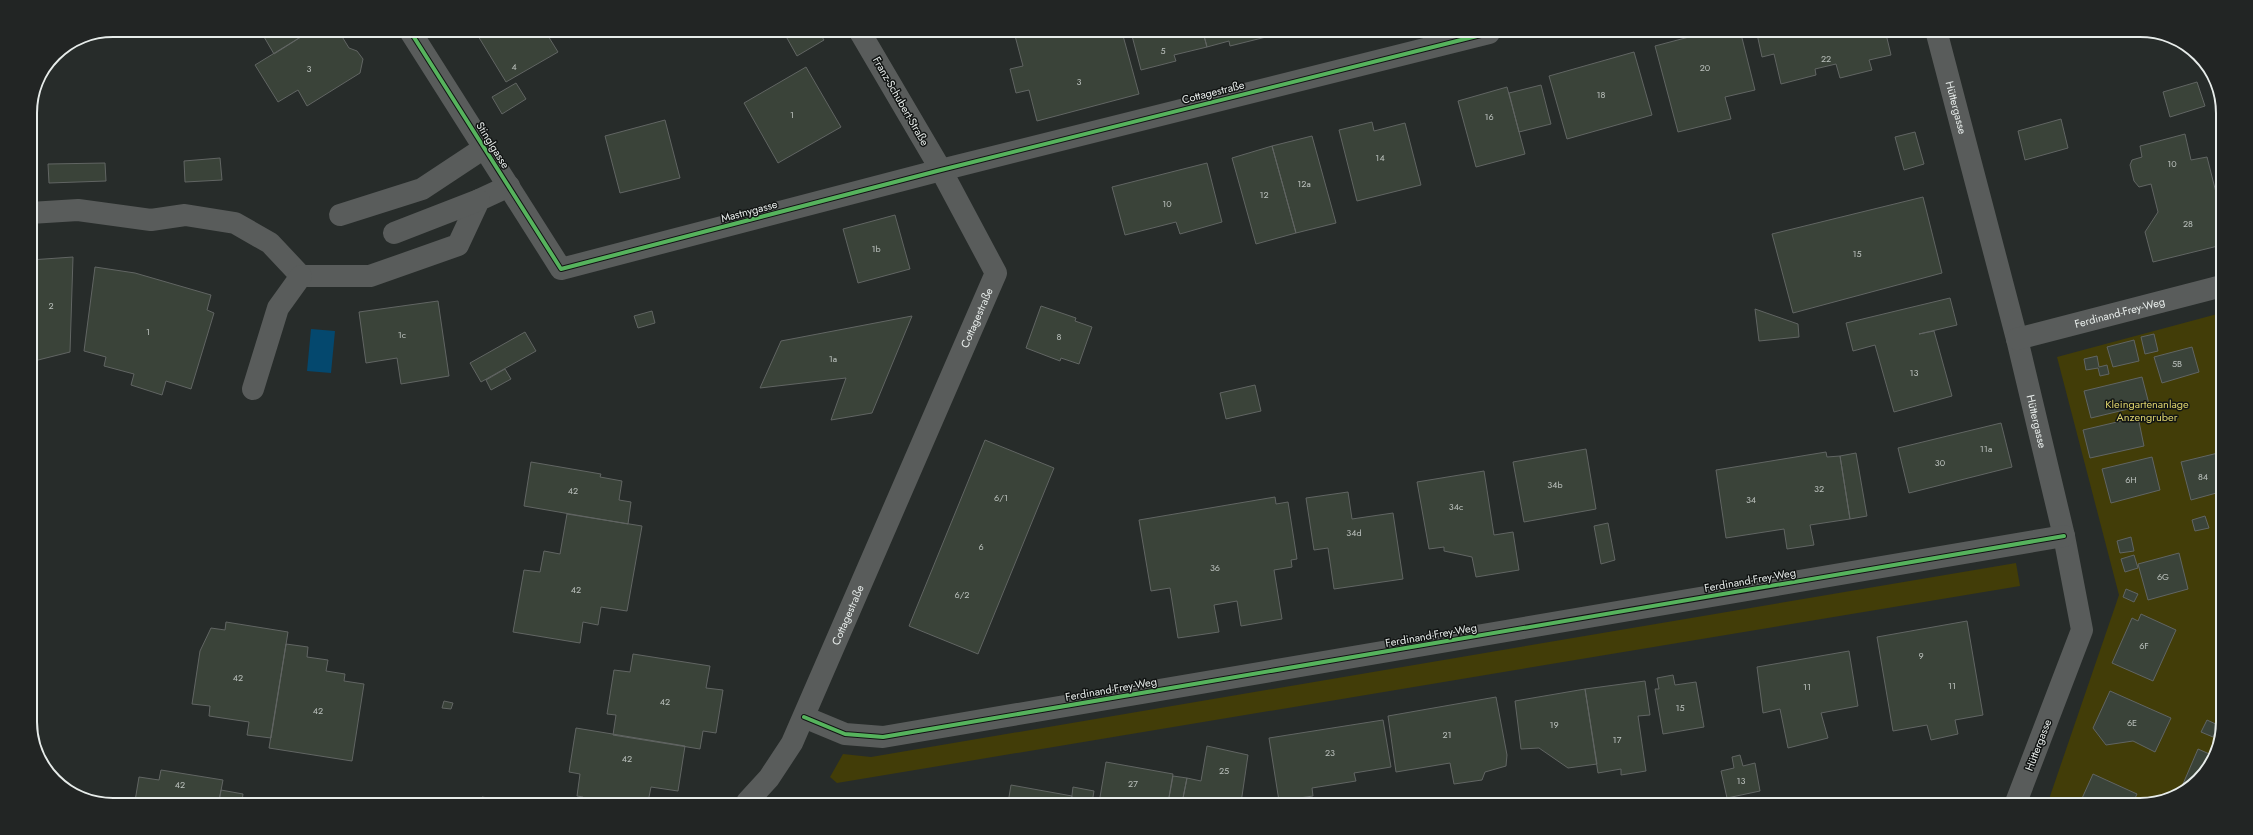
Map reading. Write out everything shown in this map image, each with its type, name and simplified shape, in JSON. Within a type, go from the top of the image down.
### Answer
[{"type":"street","name":"Stinglgasse","points":[[414,37],[561,269]]},
{"type":"street","name":"Franz-Schubert-Straße","points":[[863,37],[941,170]]},
{"type":"street","name":"Cottagestraße","points":[[750,798],[782,760],[804,717],[996,273],[941,170],[1473,37]]},
{"type":"street","name":"Hüttergasse","points":[[1938,37],[2017,339],[2064,536],[2082,630],[2018,798]]},
{"type":"street","points":[[340,215],[422,189],[484,148]]},
{"type":"street","name":"Mastnygasse","points":[[561,269],[941,170]]},
{"type":"street","points":[[394,233],[479,200],[509,186]]},
{"type":"street","points":[[37,213],[78,210],[151,220],[185,215],[235,222],[270,243],[300,276],[370,276],[458,245],[479,200]]},
{"type":"street","points":[[253,389],[278,308],[300,276]]},
{"type":"street","name":"Ferdinand-Frey-Weg","points":[[2017,339],[2216,288]]},
{"type":"street","name":"Ferdinand-Frey-Weg","points":[[804,717],[846,734],[883,737],[2064,536]]},
{"type":"green space","name":"Kleingartenanlage Anzengruber","points":[[2216,314],[2215,732],[2208,756],[2194,776],[2178,788],[2155,797],[2049,798],[2119,595],[2057,357]]},
{"type":"green space","points":[[2016,563],[2020,586],[837,783],[830,777],[843,754],[871,757]]},
{"type":"water","points":[[311,329],[335,331],[331,373],[307,371]]},
{"type":"building","points":[[264,37],[301,37],[274,54]]},
{"type":"building","points":[[301,37],[342,37],[349,48],[357,51],[363,59],[360,73],[307,106],[298,90],[278,102],[255,65]]},
{"type":"building","points":[[479,37],[549,37],[558,52],[506,82]]},
{"type":"building","points":[[786,37],[822,37],[824,40],[797,56]]},
{"type":"building","points":[[1015,37],[1123,37],[1139,94],[1037,121],[1029,90],[1016,93],[1010,69],[1023,66]]},
{"type":"building","points":[[1132,37],[1204,37],[1207,47],[1174,55],[1176,61],[1141,70]]},
{"type":"building","points":[[1204,37],[1266,37],[1230,46],[1229,41],[1207,47]]},
{"type":"building","points":[[1689,37],[1742,37],[1755,90],[1725,97],[1731,119],[1678,132],[1655,46]]},
{"type":"building","points":[[1758,37],[1887,37],[1891,55],[1869,60],[1872,70],[1840,78],[1836,64],[1815,69],[1816,75],[1781,84],[1774,54],[1762,57]]},
{"type":"building","points":[[1634,52],[1652,115],[1567,139],[1549,76]]},
{"type":"building","points":[[806,67],[841,127],[778,163],[744,103]]},
{"type":"building","points":[[2197,82],[2205,106],[2170,117],[2163,92]]},
{"type":"building","points":[[516,83],[526,99],[502,114],[492,97]]},
{"type":"building","points":[[1541,85],[1551,124],[1519,132],[1509,93]]},
{"type":"building","points":[[1507,87],[1525,154],[1476,167],[1458,101]]},
{"type":"building","points":[[2061,119],[2068,148],[2025,160],[2018,131]]},
{"type":"building","points":[[665,120],[680,178],[620,193],[605,136]]},
{"type":"building","points":[[1372,122],[1374,131],[1405,123],[1421,185],[1357,201],[1339,130]]},
{"type":"building","points":[[1915,132],[1924,164],[1904,170],[1895,137]]},
{"type":"building","points":[[2185,134],[2191,160],[2207,157],[2216,192],[2216,246],[2153,262],[2145,232],[2158,212],[2151,184],[2139,187],[2134,181],[2130,165],[2132,160],[2142,157],[2140,146]]},
{"type":"building","points":[[1312,136],[1336,223],[1296,233],[1272,146]]},
{"type":"building","points":[[1272,146],[1296,233],[1256,244],[1232,158]]},
{"type":"building","points":[[220,158],[222,180],[185,182],[184,161]]},
{"type":"building","points":[[105,163],[106,181],[49,183],[48,164]]},
{"type":"building","points":[[1207,163],[1222,222],[1180,234],[1176,222],[1125,235],[1112,187]]},
{"type":"building","points":[[1923,197],[1942,273],[1793,313],[1772,234]]},
{"type":"building","points":[[895,215],[910,269],[858,283],[843,229]]},
{"type":"building","points":[[73,257],[70,352],[37,360],[37,260]]},
{"type":"building","points":[[95,267],[135,273],[211,295],[207,310],[214,313],[191,389],[166,381],[162,395],[131,385],[134,374],[104,366],[106,357],[84,351]]},
{"type":"building","points":[[1950,298],[1957,325],[1919,334],[1934,331],[1952,396],[1894,412],[1875,345],[1853,351],[1846,323]]},
{"type":"building","points":[[438,301],[449,376],[401,384],[397,358],[366,363],[359,312]]},
{"type":"building","points":[[1041,306],[1076,318],[1075,321],[1092,327],[1079,364],[1061,358],[1060,361],[1026,348]]},
{"type":"building","points":[[1755,309],[1798,324],[1799,337],[1759,341]]},
{"type":"building","points":[[652,311],[655,323],[638,328],[634,316]]},
{"type":"building","points":[[912,316],[872,413],[831,420],[846,378],[760,388],[781,341]]},
{"type":"building","points":[[525,332],[536,351],[481,382],[470,363]]},
{"type":"building","points":[[2154,334],[2158,351],[2145,354],[2141,337]]},
{"type":"building","points":[[2134,340],[2139,361],[2113,367],[2107,347]]},
{"type":"building","points":[[2192,347],[2199,372],[2162,383],[2154,357]]},
{"type":"building","points":[[2097,356],[2099,367],[2107,365],[2109,374],[2100,376],[2098,368],[2086,370],[2084,359]]},
{"type":"building","points":[[505,369],[511,379],[491,390],[486,380]]},
{"type":"building","points":[[2142,377],[2149,404],[2091,418],[2084,391]]},
{"type":"building","points":[[1255,385],[1261,411],[1226,419],[1220,393]]},
{"type":"building","points":[[2138,417],[2144,446],[2090,458],[2083,430]]},
{"type":"building","points":[[2001,423],[2012,467],[1909,493],[1898,448]]},
{"type":"building","points":[[985,440],[1054,468],[978,654],[909,626]]},
{"type":"building","points":[[1586,449],[1596,509],[1524,522],[1513,462]]},
{"type":"building","points":[[1826,452],[1827,457],[1840,456],[1850,519],[1810,525],[1814,545],[1787,549],[1784,529],[1726,538],[1716,470]]},
{"type":"building","points":[[1856,453],[1867,516],[1850,519],[1840,456]]},
{"type":"building","points":[[2216,453],[2216,493],[2191,500],[2181,462]]},
{"type":"building","points":[[2152,457],[2160,490],[2111,503],[2102,469]]},
{"type":"building","points":[[531,462],[601,474],[600,477],[622,481],[619,500],[631,502],[628,524],[524,506]]},
{"type":"building","points":[[1484,471],[1494,535],[1513,532],[1519,570],[1476,577],[1472,557],[1444,551],[1444,547],[1429,549],[1417,482]]},
{"type":"building","points":[[1348,492],[1352,519],[1393,513],[1403,579],[1334,589],[1328,548],[1314,550],[1306,498]]},
{"type":"building","points":[[1275,497],[1276,504],[1288,502],[1297,559],[1291,560],[1292,567],[1274,570],[1282,619],[1241,626],[1237,601],[1214,605],[1219,632],[1178,638],[1170,588],[1151,591],[1139,520]]},
{"type":"building","points":[[567,514],[642,526],[627,611],[601,607],[598,625],[583,622],[580,643],[513,632],[524,570],[540,572],[544,551],[560,554]]},
{"type":"building","points":[[2205,516],[2209,528],[2195,531],[2192,520]]},
{"type":"building","points":[[1608,523],[1615,560],[1601,564],[1594,526]]},
{"type":"building","points":[[2131,537],[2134,551],[2120,553],[2117,541]]},
{"type":"building","points":[[2179,553],[2188,589],[2148,600],[2138,564]]},
{"type":"building","points":[[2134,555],[2138,568],[2125,572],[2121,559]]},
{"type":"building","points":[[2126,589],[2138,594],[2134,602],[2123,597]]},
{"type":"building","points":[[2141,614],[2176,630],[2153,681],[2112,663],[2132,618],[2138,621]]},
{"type":"building","points":[[1967,621],[1983,715],[1955,720],[1958,734],[1931,740],[1927,725],[1893,731],[1877,637]]},
{"type":"building","points":[[226,622],[288,632],[271,738],[247,735],[249,722],[209,716],[210,706],[192,704],[200,651],[211,628],[225,630]]},
{"type":"building","points":[[286,644],[308,647],[307,657],[328,660],[326,671],[345,674],[344,681],[364,684],[352,761],[269,748]]},
{"type":"building","points":[[1849,651],[1858,706],[1821,713],[1828,738],[1788,748],[1780,709],[1763,713],[1757,667]]},
{"type":"building","points":[[633,654],[710,666],[706,688],[723,690],[716,733],[703,731],[700,749],[613,735],[616,715],[607,714],[614,670],[630,672]]},
{"type":"building","points":[[1673,675],[1675,685],[1696,682],[1704,727],[1663,734],[1655,689],[1659,689],[1657,678]]},
{"type":"building","points":[[1645,681],[1650,715],[1638,716],[1646,771],[1621,775],[1621,769],[1598,773],[1585,689]]},
{"type":"building","points":[[1585,689],[1597,764],[1568,768],[1539,748],[1521,749],[1515,701]]},
{"type":"building","points":[[2110,691],[2171,718],[2155,752],[2133,741],[2106,745],[2093,728]]},
{"type":"building","points":[[1496,697],[1507,755],[1506,766],[1485,772],[1482,780],[1454,784],[1450,763],[1396,772],[1388,716]]},
{"type":"building","points":[[444,701],[453,703],[451,709],[442,708]]},
{"type":"building","points":[[1383,720],[1391,767],[1354,773],[1356,781],[1312,788],[1313,796],[1299,798],[1279,798],[1269,738]]},
{"type":"building","points":[[2207,720],[2216,724],[2213,737],[2201,732]]},
{"type":"building","points":[[576,728],[685,746],[678,791],[651,787],[649,798],[583,798],[577,796],[580,774],[569,772]]},
{"type":"building","points":[[1207,746],[1248,755],[1242,798],[1183,798],[1187,778],[1201,781]]},
{"type":"building","points":[[2198,749],[2209,754],[2194,776],[2183,784]]},
{"type":"building","points":[[1740,755],[1743,766],[1755,763],[1760,791],[1727,798],[1721,771],[1734,768],[1732,757]]},
{"type":"building","points":[[1106,762],[1173,774],[1169,798],[1100,798]]},
{"type":"building","points":[[161,770],[223,780],[220,798],[136,798],[139,777],[159,780]]},
{"type":"building","points":[[2093,774],[2137,794],[2135,798],[2082,798]]},
{"type":"building","points":[[1173,776],[1187,778],[1183,798],[1169,798]]},
{"type":"building","points":[[1011,785],[1072,796],[1072,798],[1009,798]]},
{"type":"building","points":[[1073,787],[1094,791],[1093,798],[1072,798]]},
{"type":"building","points":[[221,790],[243,794],[242,798],[220,798]]},
{"type":"cycle path","points":[[414,37],[561,269],[941,170],[1473,37]]},
{"type":"cycle path","points":[[804,717],[845,734],[883,737],[2064,536]]}]
